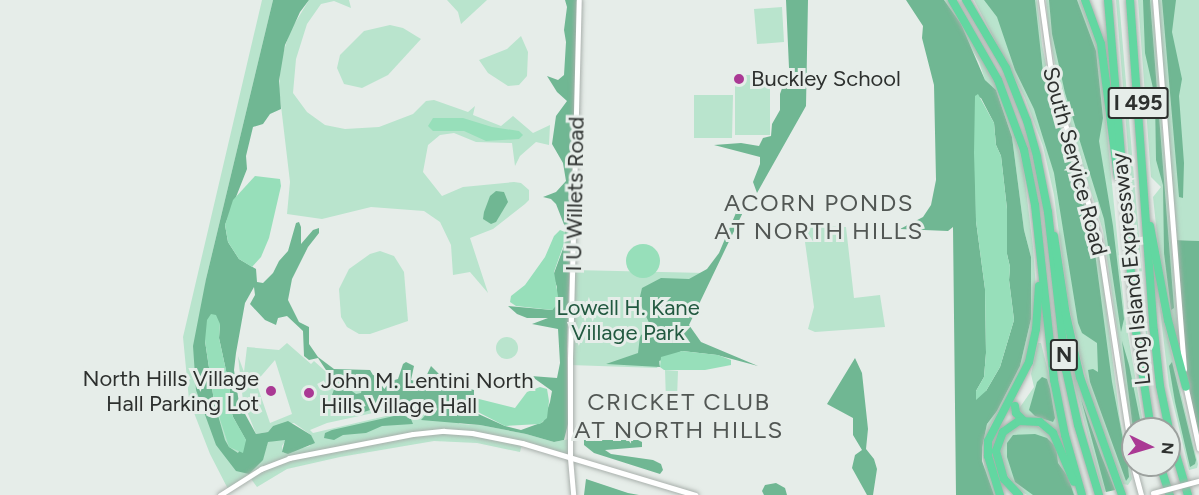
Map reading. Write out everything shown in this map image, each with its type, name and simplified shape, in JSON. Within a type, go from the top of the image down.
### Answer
[{"type":"highway","name":"N","points":[[952,0],[990,64],[1016,123],[1032,186],[1054,380],[1065,435],[1082,495]]},
{"type":"highway","name":"N","points":[[966,0],[997,52],[1020,103],[1037,157],[1048,212],[1066,370],[1078,425],[1100,495]]},
{"type":"highway","points":[[1085,0],[1101,44],[1113,155],[1124,201]]},
{"type":"highway","name":"Long Island Expressway","points":[[1108,0],[1140,368],[1149,417]]},
{"type":"highway","name":"Long Island Expressway","points":[[1130,0],[1154,331],[1160,387],[1166,417]]},
{"type":"highway","points":[[1146,207],[1170,333],[1186,387]]},
{"type":"highway","points":[[1048,212],[1057,246],[1064,306],[1080,377],[1122,495]]},
{"type":"highway","points":[[1000,495],[988,456],[988,441],[1029,362],[1036,329],[1041,260]]},
{"type":"highway","points":[[1015,406],[1016,413],[1024,421]]},
{"type":"highway","points":[[1020,495],[1002,474],[996,447],[1006,428],[1024,421],[1040,422],[1053,433],[1082,495]]},
{"type":"highway","name":"Long Island Expressway","points":[[1181,471],[1188,495]]},
{"type":"highway","points":[[1164,477],[1170,495]]},
{"type":"main road","name":"I U Willets Road","points":[[573,495],[570,458],[570,358],[579,0]]},
{"type":"main road","name":"South Service Road","points":[[1041,0],[1045,42],[1054,88],[1100,241],[1126,417]]},
{"type":"main road","points":[[1155,0],[1186,387],[1199,449]]},
{"type":"main road","points":[[220,495],[261,469],[289,458],[430,432],[457,432],[496,437],[696,495]]},
{"type":"main road","name":"South Service Road","points":[[1137,477],[1143,495]]},
{"type":"main road","points":[[1143,495],[1199,481]]},
{"type":"green space","points":[[262,0],[273,0],[206,279],[196,390],[267,447],[267,442],[282,439],[286,440],[282,446],[283,453],[310,446],[311,435],[294,423],[273,426],[268,432],[256,434],[243,401],[238,356],[244,372],[247,347],[279,350],[287,343],[311,364],[314,361],[333,378],[433,403],[460,424],[480,425],[554,442],[570,439],[570,458],[522,444],[520,452],[477,443],[434,441],[340,457],[287,469],[257,487],[249,476],[228,489],[210,454],[189,400],[183,337]],"holes":[[[275,360],[292,414],[270,423],[256,382]],[[387,410],[422,410],[423,414],[390,415],[313,433],[310,430],[327,423]]]},
{"type":"green space","points":[[309,0],[349,0],[351,8],[334,1],[321,4],[307,24],[296,59],[293,93],[307,112],[325,125],[345,129],[379,127],[413,114],[426,101],[434,100],[468,112],[475,106],[473,115],[501,126],[513,116],[533,133],[550,125],[549,145],[536,142],[520,156],[515,166],[512,143],[476,142],[454,133],[440,135],[428,145],[423,172],[442,196],[463,187],[514,182],[521,183],[529,190],[529,200],[525,204],[493,229],[470,238],[488,293],[470,272],[453,275],[451,245],[440,222],[424,211],[371,207],[322,219],[287,214],[290,182],[279,89],[281,60],[290,31]]},
{"type":"green space","points":[[447,0],[487,0],[461,24],[458,12]]},
{"type":"green space","points":[[944,0],[948,0],[963,23],[1005,102],[1023,165],[1033,247],[1036,289],[1030,347],[1018,379],[990,426],[987,438],[997,495],[994,495],[986,478],[982,449],[987,424],[997,411],[1020,366],[1031,319],[1031,257],[1024,230],[1012,137],[996,90],[985,80],[979,62]]},
{"type":"green space","points":[[974,0],[1037,0],[1042,45],[1053,98],[1099,250],[1121,424],[1121,477],[1132,477],[1128,485],[1123,484],[1092,401],[1080,356],[1068,301],[1054,195],[1043,146],[1025,98]]},
{"type":"green space","points":[[1046,0],[1080,0],[1099,51],[1125,317],[1142,417],[1130,417],[1103,231],[1062,98],[1049,35]]},
{"type":"green space","points":[[1116,0],[1119,0],[1152,391],[1133,212]]},
{"type":"green space","points":[[1138,0],[1152,0],[1179,345],[1176,345],[1158,244],[1153,197],[1161,187],[1151,177]]},
{"type":"green space","points":[[1155,0],[1199,0],[1199,241],[1174,240]]},
{"type":"green space","points":[[782,7],[784,42],[757,44],[754,9]]},
{"type":"green space","points":[[390,25],[403,28],[421,39],[388,75],[362,88],[344,84],[337,68],[340,55],[364,31]]},
{"type":"green space","points":[[521,36],[528,52],[527,76],[519,85],[508,86],[488,73],[479,60],[507,49]]},
{"type":"green space","points":[[735,75],[770,75],[770,135],[735,135]]},
{"type":"green space","points":[[694,95],[733,95],[732,138],[694,138]]},
{"type":"green space","points":[[807,226],[846,227],[854,298],[880,295],[885,327],[815,332],[808,329],[814,307],[805,242]]},
{"type":"green space","points":[[380,251],[394,256],[404,272],[408,321],[370,334],[359,334],[347,327],[341,317],[339,289],[349,269],[370,254]]},
{"type":"green space","name":"Lowell H. Kane Village Park","points":[[573,270],[706,273],[657,368],[570,365]]},
{"type":"green space","points":[[1159,300],[1198,464],[1197,468],[1189,470],[1181,436],[1181,417],[1176,417],[1169,386]]},
{"type":"green space","points":[[507,337],[515,340],[518,348],[515,356],[507,359],[499,356],[496,348],[499,340]]},
{"type":"green space","points":[[1038,343],[1041,343],[1047,367],[1061,432],[1058,434],[1046,422],[1022,416],[1018,410],[1034,387],[1031,374]]},
{"type":"green space","points":[[1069,349],[1071,349],[1117,489],[1104,492],[1099,478],[1075,387]]},
{"type":"green space","points":[[665,370],[678,371],[677,398],[666,402]]},
{"type":"green space","points":[[1022,424],[1033,424],[1052,434],[1064,458],[1075,495],[1027,495],[1016,488],[1003,468],[1000,454],[1005,434]]},
{"type":"shaded area","points":[[273,0],[309,0],[300,12],[285,45],[279,81],[281,109],[270,114],[263,124],[253,127],[246,156],[247,169],[225,225],[228,242],[239,259],[256,269],[257,282],[263,283],[288,251],[296,223],[299,222],[301,227],[301,244],[313,230],[319,228],[319,233],[308,247],[292,279],[288,300],[299,322],[309,327],[309,344],[318,357],[334,369],[370,370],[373,375],[391,381],[398,379],[403,364],[406,362],[414,366],[411,380],[423,383],[431,366],[449,384],[474,390],[474,412],[505,426],[521,430],[543,422],[552,391],[531,376],[557,378],[560,363],[558,329],[532,324],[548,318],[527,318],[517,314],[508,306],[552,310],[557,303],[557,287],[553,276],[564,246],[565,227],[556,204],[551,199],[543,197],[556,192],[566,181],[563,163],[552,144],[556,116],[567,101],[557,92],[547,76],[558,80],[564,75],[566,42],[564,30],[567,7],[565,0],[578,0],[567,349],[568,424],[564,440],[554,442],[480,425],[421,420],[429,411],[429,406],[423,405],[398,409],[385,405],[352,416],[339,416],[335,412],[337,402],[332,395],[336,384],[345,386],[356,394],[361,393],[362,388],[351,377],[337,377],[328,373],[318,358],[309,360],[304,356],[303,331],[287,316],[278,318],[276,325],[265,320],[250,304],[255,295],[254,287],[245,303],[236,353],[234,370],[239,403],[256,434],[268,432],[273,426],[288,421],[311,435],[315,443],[288,454],[282,452],[285,440],[268,442],[263,460],[249,474],[236,471],[216,445],[196,390],[193,346],[206,279]],"holes":[[[220,324],[219,338],[230,389],[229,404],[233,417],[246,440],[238,453],[229,447],[225,440],[214,401],[205,341]]]},
{"type":"shaded area","points":[[786,0],[808,0],[806,106],[757,193],[753,182],[760,164],[760,157],[714,145],[741,143],[759,146],[763,138],[771,136],[772,124],[780,110],[780,94],[789,68]]},
{"type":"shaded area","points":[[906,0],[944,0],[961,24],[985,80],[996,90],[1012,137],[1024,230],[1031,257],[1031,319],[1020,366],[997,411],[987,424],[982,448],[982,461],[994,495],[956,495],[953,227],[948,231],[900,229],[923,217],[931,205],[936,180],[934,85],[922,38],[923,26]],"holes":[[[975,96],[981,98],[994,123],[996,145],[1001,156],[1007,209],[1009,280],[1014,320],[1000,367],[986,391],[976,391],[984,377],[986,353],[985,289],[976,221]]]},
{"type":"shaded area","points":[[984,0],[1035,0],[1043,72],[1092,230],[1112,382],[1121,429],[1121,467],[1090,382],[1088,370],[1093,369],[1098,372],[1097,343],[1082,333],[1078,323],[1054,173],[1034,109],[1015,70],[997,17]]},
{"type":"shaded area","points":[[1049,0],[1077,0],[1096,51],[1103,118],[1099,141],[1113,226],[1124,319],[1121,332],[1104,219],[1065,93],[1052,34]]},
{"type":"shaded area","points":[[1143,0],[1150,0],[1174,308],[1171,310],[1164,253],[1163,185],[1156,160],[1155,97],[1145,53]]},
{"type":"shaded area","points":[[1162,0],[1176,0],[1172,32],[1182,79],[1179,96],[1184,163],[1183,198],[1179,197]]},
{"type":"shaded area","points":[[978,94],[994,123],[996,145],[1001,156],[1007,209],[1009,280],[1014,320],[1000,367],[986,391],[976,400],[976,391],[984,377],[986,353],[985,289],[976,221],[974,153],[975,96]]},
{"type":"shaded area","points":[[433,118],[463,118],[492,127],[519,131],[523,135],[519,139],[486,141],[464,131],[433,131],[428,126]]},
{"type":"shaded area","points":[[255,176],[280,179],[281,186],[269,238],[261,257],[252,267],[239,259],[228,242],[225,225],[233,200]]},
{"type":"shaded area","points":[[496,191],[504,192],[508,202],[496,222],[491,224],[483,219],[484,212],[490,196]]},
{"type":"shaded area","points":[[741,201],[746,206],[689,325],[701,342],[758,366],[717,355],[682,351],[659,361],[660,367],[606,364],[638,353],[640,336],[651,327],[639,301],[642,288],[661,278],[689,279],[707,269],[719,253]]},
{"type":"shaded area","points":[[560,230],[565,232],[566,238],[554,272],[558,296],[556,306],[552,310],[516,306],[510,302],[511,296],[525,285],[545,257],[554,236]]},
{"type":"shaded area","points":[[1174,240],[1199,241],[1199,449],[1186,387]]},
{"type":"shaded area","points":[[643,244],[655,249],[660,261],[655,273],[643,278],[631,273],[626,261],[631,249]]},
{"type":"shaded area","points":[[211,314],[216,315],[220,324],[219,338],[230,389],[229,404],[233,417],[246,440],[243,453],[229,447],[214,401],[205,341],[207,320]]},
{"type":"shaded area","points":[[1122,341],[1140,417],[1132,417]]},
{"type":"shaded area","points":[[682,351],[718,355],[731,360],[731,365],[705,370],[664,370],[660,367],[661,357]]},
{"type":"shaded area","points":[[855,358],[862,373],[868,429],[866,449],[874,459],[877,469],[873,495],[867,495],[852,468],[855,455],[862,450],[853,435],[853,418],[827,404]]},
{"type":"shaded area","points":[[1172,362],[1196,460],[1195,464],[1190,467],[1181,428],[1181,417],[1178,417],[1175,402],[1169,366]]},
{"type":"shaded area","points":[[1042,377],[1047,379],[1050,389],[1055,418],[1053,422],[1035,416],[1029,410],[1037,382]]},
{"type":"shaded area","points":[[540,387],[547,389],[549,401],[547,418],[540,424],[505,426],[472,409],[475,398],[515,408],[527,392]]},
{"type":"shaded area","points":[[1081,399],[1101,455],[1115,490],[1106,492]]},
{"type":"shaded area","points":[[394,416],[405,416],[411,419],[413,424],[382,426],[366,433],[343,435],[334,440],[324,438],[325,433],[332,430]]},
{"type":"shaded area","points":[[1035,434],[1047,438],[1056,447],[1058,463],[1068,477],[1074,495],[1033,495],[1015,482],[1007,457],[1007,443],[1013,435]]},
{"type":"shaded area","points":[[584,440],[638,440],[642,442],[642,447],[605,450],[611,454],[653,460],[661,464],[663,470],[660,474],[594,453],[584,445]]},
{"type":"shaded area","points":[[586,479],[628,493],[639,495],[584,495]]},
{"type":"shaded area","points":[[776,483],[785,488],[787,495],[764,495],[762,491],[765,485]]},
{"type":"place","name":"Buckley School","points":[[739,79]]},
{"type":"place","name":"North Hills Village Hall Parking Lot","points":[[271,391]]},
{"type":"place","name":"John M. Lentini North Hills Village Hall","points":[[309,393]]},
{"type":"district","name":"ACORN PONDS AT NORTH HILLS","points":[[819,217]]},
{"type":"district","name":"CRICKET CLUB AT NORTH HILLS","points":[[679,416]]}]
